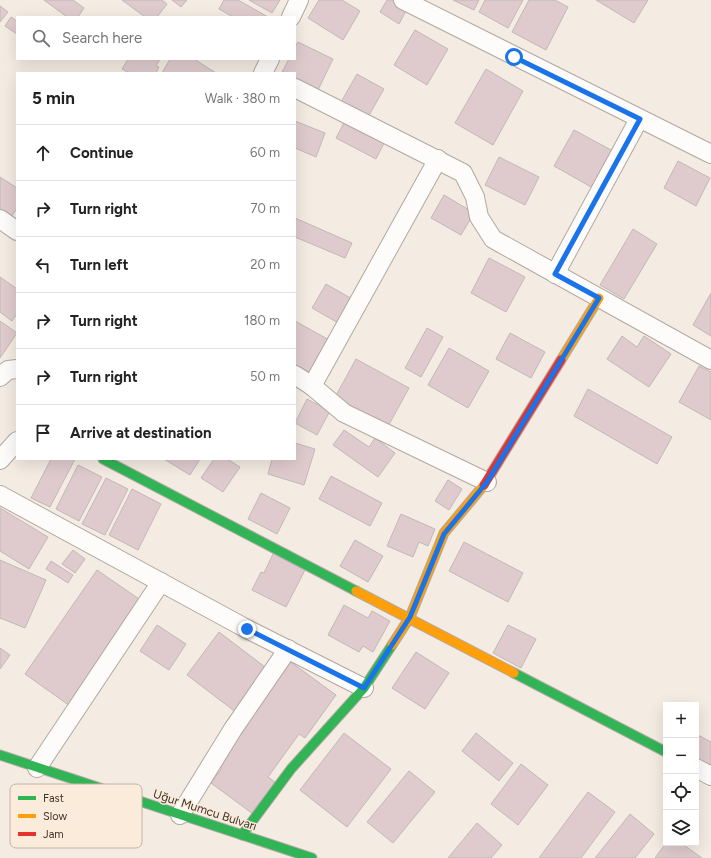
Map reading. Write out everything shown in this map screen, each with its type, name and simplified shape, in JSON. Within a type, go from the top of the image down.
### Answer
[{"type":"street","points":[[291,16],[299,0]]},
{"type":"street","points":[[403,0],[711,154]]},
{"type":"street","points":[[264,72],[270,60]]},
{"type":"street","points":[[296,88],[438,159],[463,173],[475,197],[479,217],[493,239],[711,360]]},
{"type":"street","points":[[555,274],[640,119]]},
{"type":"street","points":[[312,386],[438,159]]},
{"type":"street","points":[[0,219],[16,230]]},
{"type":"street","points":[[242,835],[291,769],[364,688],[410,617],[444,534],[487,482],[599,298]]},
{"type":"street","points":[[0,377],[8,370],[16,369]]},
{"type":"street","points":[[296,376],[312,386],[344,413],[487,482]]},
{"type":"street","points":[[0,460],[16,443]]},
{"type":"street","points":[[105,460],[410,617],[663,750]]},
{"type":"street","points":[[0,495],[364,688]]},
{"type":"street","points":[[37,768],[162,582]]},
{"type":"street","points":[[180,815],[233,729],[288,649]]},
{"type":"street","name":"Uğur Mumcu Bulvarı","points":[[0,755],[86,784]]},
{"type":"street","points":[[699,770],[711,776]]},
{"type":"street","name":"Uğur Mumcu Bulvarı","points":[[142,803],[312,858]]},
{"type":"building","points":[[44,0],[73,0],[84,8],[79,16],[66,16]]},
{"type":"building","points":[[122,0],[162,0],[167,4],[158,16],[144,16]]},
{"type":"building","points":[[172,0],[187,0],[181,7]]},
{"type":"building","points":[[224,0],[238,0],[266,16],[231,16],[219,9]]},
{"type":"building","points":[[249,0],[280,0],[272,13]]},
{"type":"building","points":[[319,0],[342,0],[360,11],[343,40],[308,18]]},
{"type":"building","points":[[387,0],[392,0],[407,9],[399,24],[380,12]]},
{"type":"building","points":[[453,0],[479,0],[474,10]]},
{"type":"building","points":[[485,0],[523,0],[508,28],[479,12]]},
{"type":"building","points":[[529,0],[555,0],[568,7],[546,50],[512,32]]},
{"type":"building","points":[[596,0],[648,0],[634,23]]},
{"type":"building","points":[[0,6],[8,12],[0,22]]},
{"type":"building","points":[[11,17],[16,20],[16,33],[5,26]]},
{"type":"building","points":[[415,30],[448,49],[427,85],[394,65]]},
{"type":"building","points":[[298,42],[333,59],[318,90],[296,79],[296,72],[282,72],[288,60],[296,60],[296,45]]},
{"type":"building","points":[[127,60],[159,60],[156,66],[159,67],[156,72],[128,72],[122,69]]},
{"type":"building","points":[[169,60],[196,60],[214,72],[163,72]]},
{"type":"building","points":[[486,69],[523,91],[493,145],[455,123]]},
{"type":"building","points":[[357,74],[384,89],[368,117],[341,102]]},
{"type":"building","points":[[347,117],[387,137],[376,159],[336,138]]},
{"type":"building","points":[[296,121],[325,133],[316,157],[296,148]]},
{"type":"building","points":[[574,130],[613,151],[593,188],[554,166]]},
{"type":"building","points":[[499,157],[539,177],[525,205],[485,185]]},
{"type":"building","points":[[678,161],[710,178],[696,206],[664,188]]},
{"type":"building","points":[[0,177],[16,187],[16,210],[10,219],[0,212]]},
{"type":"building","points":[[444,195],[474,213],[461,235],[431,218]]},
{"type":"building","points":[[296,218],[352,243],[345,258],[296,237]]},
{"type":"building","points":[[633,229],[657,244],[624,299],[600,285]]},
{"type":"building","points":[[489,258],[525,277],[506,312],[471,293]]},
{"type":"building","points":[[0,277],[16,288],[16,315],[12,321],[0,312]]},
{"type":"building","points":[[326,284],[354,300],[340,324],[312,308]]},
{"type":"building","points":[[711,293],[711,336],[693,325]]},
{"type":"building","points":[[0,321],[16,332],[16,334],[0,358]]},
{"type":"building","points":[[296,322],[331,341],[312,374],[296,365]]},
{"type":"building","points":[[427,328],[443,337],[421,377],[405,368]]},
{"type":"building","points":[[510,333],[545,352],[531,378],[496,359]]},
{"type":"building","points":[[622,336],[637,347],[644,336],[671,354],[649,387],[607,359]]},
{"type":"building","points":[[449,348],[489,371],[468,408],[428,385]]},
{"type":"building","points":[[356,359],[409,388],[386,430],[333,401]]},
{"type":"building","points":[[699,366],[711,372],[711,420],[679,402]]},
{"type":"building","points":[[588,389],[672,437],[657,464],[574,416]]},
{"type":"building","points":[[307,399],[330,411],[317,435],[296,424]]},
{"type":"building","points":[[344,430],[369,447],[375,438],[395,453],[378,477],[333,445]]},
{"type":"building","points":[[296,443],[315,449],[304,485],[268,474],[272,460],[296,460]]},
{"type":"building","points":[[50,460],[74,460],[50,507],[31,498]]},
{"type":"building","points":[[166,460],[199,460],[190,475]]},
{"type":"building","points":[[213,460],[229,460],[240,467],[223,492],[201,478]]},
{"type":"building","points":[[78,465],[102,477],[79,521],[56,509]]},
{"type":"building","points":[[331,476],[382,503],[370,526],[319,499]]},
{"type":"building","points":[[106,478],[128,489],[105,535],[82,524]]},
{"type":"building","points":[[448,480],[462,489],[449,510],[435,501]]},
{"type":"building","points":[[132,489],[161,504],[138,550],[109,535]]},
{"type":"building","points":[[261,493],[290,508],[277,534],[248,519]]},
{"type":"building","points":[[0,508],[48,537],[29,569],[0,551]]},
{"type":"building","points":[[401,514],[435,529],[428,546],[419,542],[413,557],[387,546]]},
{"type":"building","points":[[355,540],[383,556],[368,582],[340,566]]},
{"type":"building","points":[[464,542],[523,573],[508,602],[449,571]]},
{"type":"building","points":[[73,550],[85,559],[75,573],[62,564]]},
{"type":"building","points":[[274,552],[306,568],[286,607],[252,590],[261,572],[264,573]]},
{"type":"building","points":[[0,560],[46,580],[25,628],[0,618]]},
{"type":"building","points":[[51,561],[73,575],[68,583],[46,569]]},
{"type":"building","points":[[97,570],[142,601],[70,706],[25,674]]},
{"type":"building","points":[[344,605],[368,618],[372,611],[390,621],[373,652],[363,646],[359,652],[328,635]]},
{"type":"building","points":[[157,625],[186,644],[169,670],[140,651]]},
{"type":"building","points":[[508,625],[536,639],[521,668],[493,653]]},
{"type":"building","points":[[219,632],[269,670],[237,713],[187,675]]},
{"type":"building","points":[[0,648],[10,655],[0,669]]},
{"type":"building","points":[[416,652],[449,673],[425,709],[392,688]]},
{"type":"building","points":[[288,660],[336,695],[305,738],[299,734],[268,777],[275,782],[253,814],[211,783],[222,768],[214,762]]},
{"type":"building","points":[[344,733],[391,769],[347,827],[300,790]]},
{"type":"building","points":[[476,733],[513,763],[499,781],[462,751]]},
{"type":"building","points":[[699,736],[711,742],[711,766],[699,760]]},
{"type":"building","points":[[521,764],[548,785],[518,825],[491,804]]},
{"type":"building","points":[[409,771],[435,792],[393,843],[367,822]]},
{"type":"building","points":[[588,792],[615,812],[581,858],[539,858]]},
{"type":"building","points":[[630,814],[654,834],[635,858],[595,858]]},
{"type":"building","points":[[477,823],[502,845],[491,858],[448,858]]},
{"type":"building","points":[[664,846],[685,846],[702,858],[655,858]]},
{"type":"traffic: fast","points":[[105,460],[356,591]]},
{"type":"traffic: fast","points":[[242,835],[291,769],[364,688],[392,645]]},
{"type":"traffic: fast","points":[[514,673],[663,750]]},
{"type":"traffic: fast","points":[[0,755],[88,784]]},
{"type":"traffic: fast","points":[[142,802],[312,858]]},
{"type":"traffic: slow","points":[[561,360],[599,298]]},
{"type":"traffic: slow","points":[[392,645],[410,617],[444,533],[484,485]]},
{"type":"traffic: slow","points":[[356,591],[514,673]]},
{"type":"traffic: jam","points":[[484,485],[561,360]]},
{"type":"route","points":[[247,629],[364,688],[410,617],[444,534],[487,482],[599,298],[555,274],[640,119],[514,57]]}]
